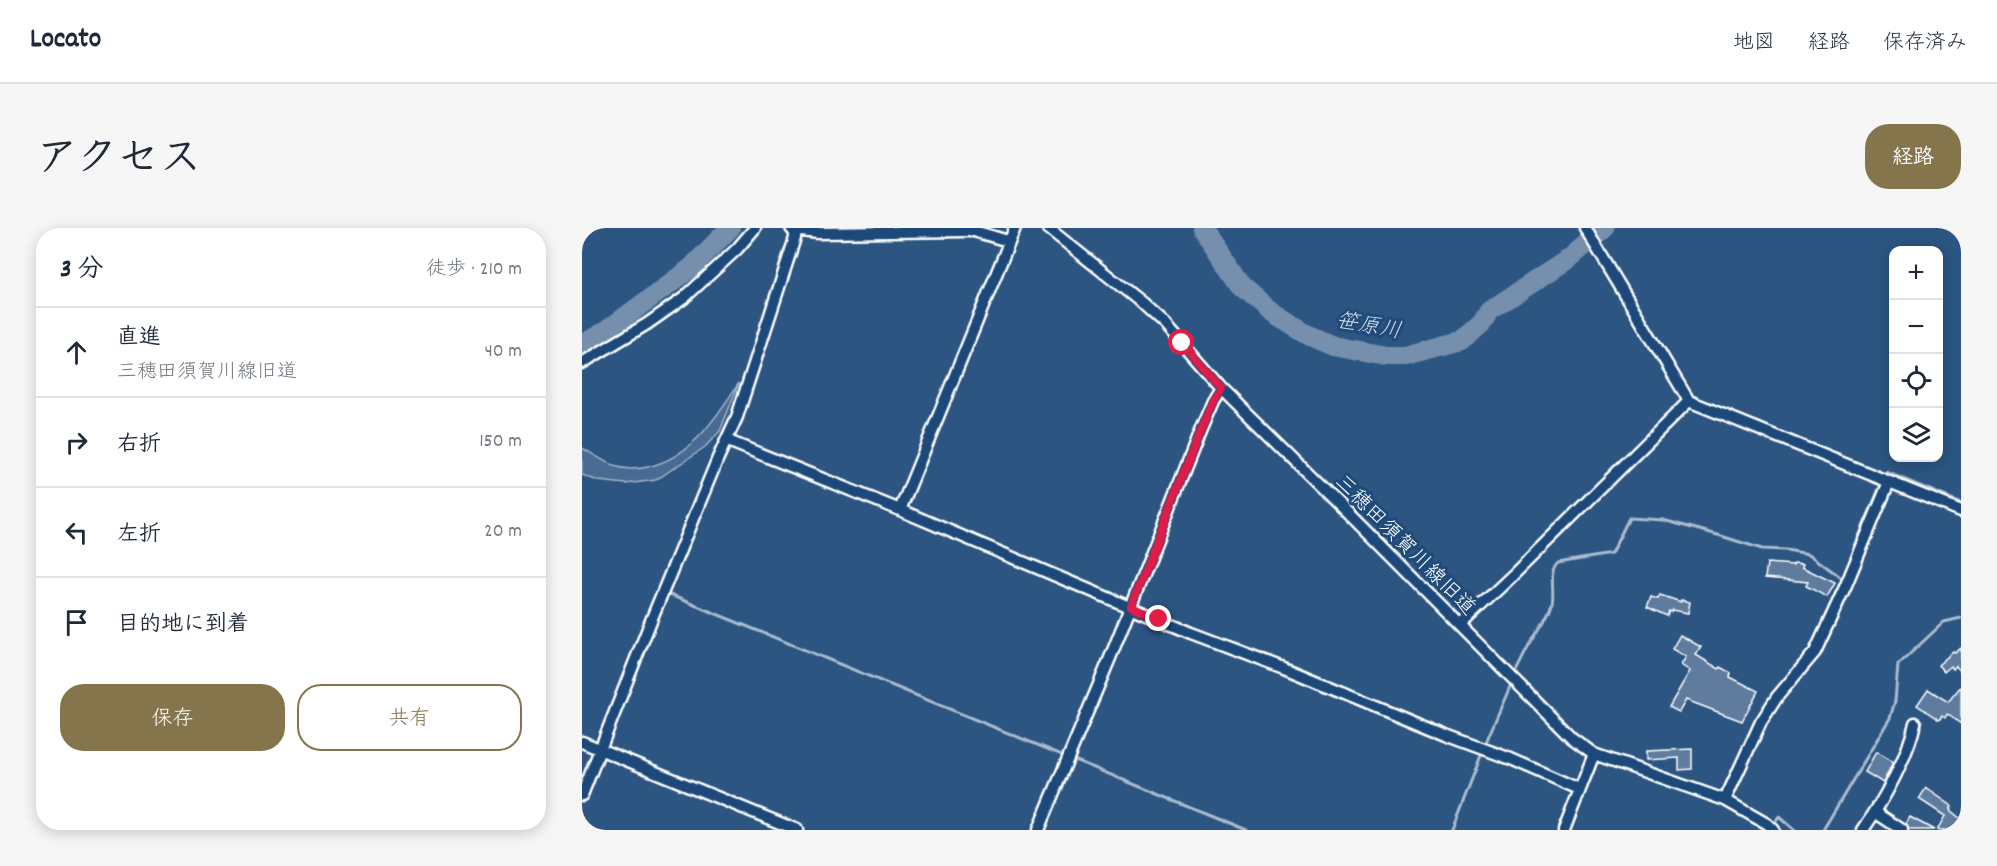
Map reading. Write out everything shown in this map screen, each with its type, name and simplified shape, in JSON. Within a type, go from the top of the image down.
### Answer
[{"type":"street","points":[[582,363],[647,324],[684,298],[737,249],[755,228]]},
{"type":"street","points":[[900,510],[1015,228]]},
{"type":"street","name":"三穂田須賀川線旧道","points":[[1048,228],[1154,313],[1221,388],[1572,738],[1594,754],[1725,800],[1767,824],[1773,830]]},
{"type":"street","points":[[1585,228],[1689,401],[1961,512]]},
{"type":"street","points":[[582,795],[718,458],[738,417],[795,238],[793,230],[818,233],[974,231],[1008,241]]},
{"type":"street","points":[[1038,830],[1131,606],[1201,429],[1221,388]]},
{"type":"street","points":[[1460,625],[1689,401]]},
{"type":"street","points":[[728,441],[900,510],[1191,633],[1511,759],[1579,789]]},
{"type":"street","points":[[1725,800],[1761,722],[1777,697],[1815,652],[1889,482]]},
{"type":"street","points":[[1863,830],[1875,812],[1912,740],[1915,723]]},
{"type":"street","points":[[582,742],[797,830]]},
{"type":"street","points":[[1564,830],[1594,754]]},
{"type":"street","points":[[1875,812],[1902,830]]},
{"type":"shaded area","points":[[739,383],[720,431],[705,447],[656,480],[626,484],[598,481],[582,475],[582,448],[624,469],[645,468],[669,459],[694,442],[704,432]]},
{"type":"building","points":[[1767,563],[1803,564],[1802,567],[1835,583],[1827,597],[1806,586],[1808,582],[1765,578]]},
{"type":"building","points":[[1660,595],[1681,602],[1681,600],[1690,602],[1688,613],[1672,610],[1667,616],[1647,607],[1651,597],[1658,599]]},
{"type":"building","points":[[1680,635],[1701,647],[1696,655],[1719,669],[1720,667],[1731,673],[1730,677],[1758,691],[1742,721],[1686,700],[1679,712],[1669,707],[1690,671],[1681,665],[1686,657],[1672,649]]},
{"type":"building","points":[[1961,648],[1961,672],[1956,666],[1953,669],[1951,666],[1944,672],[1938,665]]},
{"type":"building","points":[[1961,686],[1961,724],[1947,714],[1945,718],[1942,716],[1939,720],[1917,705],[1928,689],[1948,702]]},
{"type":"building","points":[[1692,749],[1692,769],[1679,770],[1679,758],[1646,760],[1646,751]]},
{"type":"building","points":[[1876,752],[1893,762],[1883,783],[1865,772]]},
{"type":"building","points":[[1926,788],[1952,806],[1950,810],[1961,819],[1952,830],[1937,830],[1945,816],[1919,799]]},
{"type":"building","points":[[1910,817],[1934,830],[1909,830],[1906,824]]},
{"type":"waterway","name":"笹原川","points":[[582,345],[606,331],[691,268],[730,228]]},
{"type":"waterway","name":"笹原川","points":[[1202,228],[1242,287],[1272,313],[1308,335],[1333,346],[1386,356],[1405,356],[1462,341],[1482,323],[1489,311],[1570,258],[1605,228]]},
{"type":"waterway","points":[[1884,476],[1886,472],[1961,503]]},
{"type":"waterway","points":[[1847,570],[1882,482]]},
{"type":"waterway","points":[[1514,675],[1552,603],[1552,576],[1555,567],[1558,563],[1611,554],[1629,518],[1663,520],[1762,549],[1809,554],[1843,579],[1844,577]]},
{"type":"waterway","points":[[665,593],[1246,830]]},
{"type":"waterway","points":[[1823,830],[1890,718],[1895,701],[1898,665],[1944,622],[1961,618]]},
{"type":"waterway","points":[[1452,830],[1512,682]]},
{"type":"waterway","points":[[595,745],[605,724]]},
{"type":"waterway","points":[[1773,826],[1779,817],[1794,830]]},
{"type":"route","points":[[1159,619],[1131,606],[1201,429],[1221,388],[1182,343]]}]
